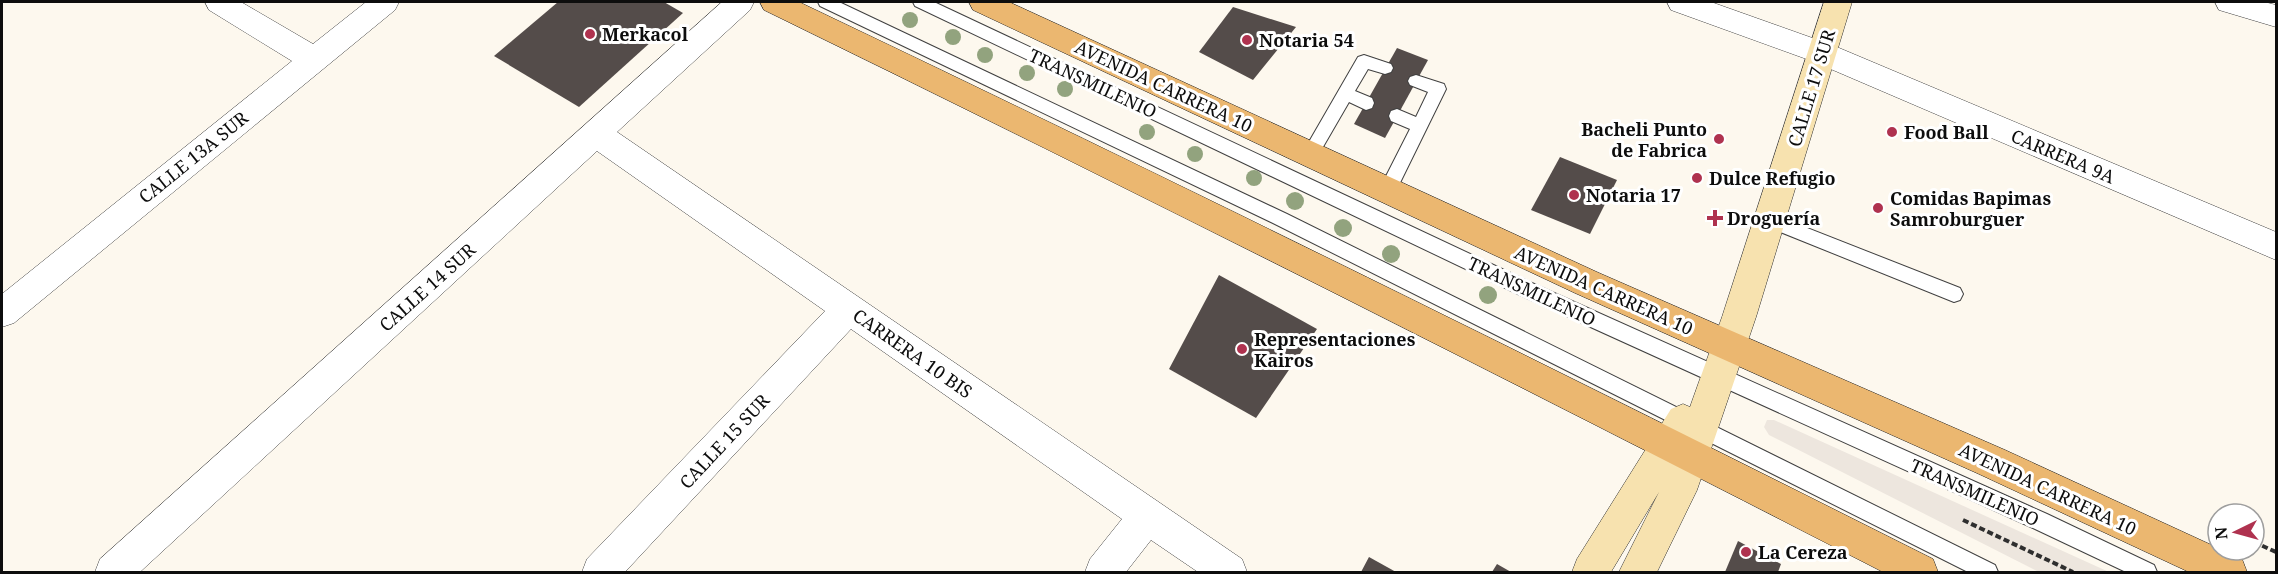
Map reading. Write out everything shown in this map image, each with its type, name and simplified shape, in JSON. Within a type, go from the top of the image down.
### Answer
[{"type":"main road","points":[[774,2],[1686,437],[1920,573]]},
{"type":"main road","name":"AVENIDA CARRERA 10","points":[[983,2],[1388,190],[1720,365],[1992,462],[2229,573]]},
{"type":"street","points":[[219,2],[314,59]]},
{"type":"street","name":"CALLE 13A SUR","points":[[2,313],[385,2]]},
{"type":"street","name":"CALLE 14 SUR","points":[[113,573],[740,2]]},
{"type":"street","name":"CARRERA 9A","points":[[1681,2],[1822,53],[2277,246]]},
{"type":"street","name":"CALLE 17 SUR","points":[[1590,573],[1686,437],[1720,365],[1838,2]]},
{"type":"street","points":[[2229,2],[2277,16]]},
{"type":"street","name":"CARRERA 10 BIS","points":[[596,134],[1229,573]]},
{"type":"street","name":"CALLE 15 SUR","points":[[600,573],[849,309]]},
{"type":"street","name":"CALLE 17 SUR","points":[[1638,573],[1679,490],[1686,437]]},
{"type":"street","points":[[1103,573],[1147,516]]},
{"type":"lane","points":[[826,2],[1281,219],[1686,437],[1988,573]]},
{"type":"lane","name":"TRANSMILENIO","points":[[921,2],[1526,289],[1720,365],[2147,573]]},
{"type":"lane","points":[[1310,154],[1364,61],[1385,68]]},
{"type":"lane","points":[[1388,190],[1438,89],[1416,81]]},
{"type":"lane","points":[[1344,93],[1366,103]]},
{"type":"lane","points":[[1397,116],[1421,126]]},
{"type":"lane","points":[[1769,220],[1954,294]]},
{"type":"shaded area","points":[[1767,420],[1774,420],[2109,572],[2039,572],[1769,435],[1764,427]]},
{"type":"building","name":"Merkacol","points":[[558,2],[664,2],[683,13],[579,107],[494,56]]},
{"type":"building","name":"Notaria 54","points":[[1233,7],[1296,27],[1253,80],[1199,52]]},
{"type":"building","points":[[1397,48],[1428,60],[1385,138],[1354,124]]},
{"type":"building","name":"Notaria 17","points":[[1560,157],[1617,180],[1590,234],[1531,210]]},
{"type":"building","name":"Representaciones Kairos","points":[[1219,275],[1317,329],[1256,418],[1169,369]]},
{"type":"building","name":"La Cereza","points":[[1738,541],[1781,564],[1778,572],[1725,572]]},
{"type":"building","points":[[1369,557],[1396,572],[1361,572]]},
{"type":"building","points":[[1497,564],[1511,572],[1492,572]]},
{"type":"place","name":"Merkacol","points":[[590,34]]},
{"type":"place","name":"Notaria 54","points":[[1247,40]]},
{"type":"place","name":"Food Ball","points":[[1892,132]]},
{"type":"place","name":"Bacheli Punto de Fabrica","points":[[1719,139]]},
{"type":"place","name":"Dulce Refugio","points":[[1697,178]]},
{"type":"place","name":"Notaria 17","points":[[1574,195]]},
{"type":"place","name":"Comidas Bapimas Samroburguer","points":[[1878,208]]},
{"type":"place","name":"Droguería","points":[[1715,218]]},
{"type":"place","name":"Representaciones Kairos","points":[[1242,349]]},
{"type":"place","name":"La Cereza","points":[[1746,552]]}]
